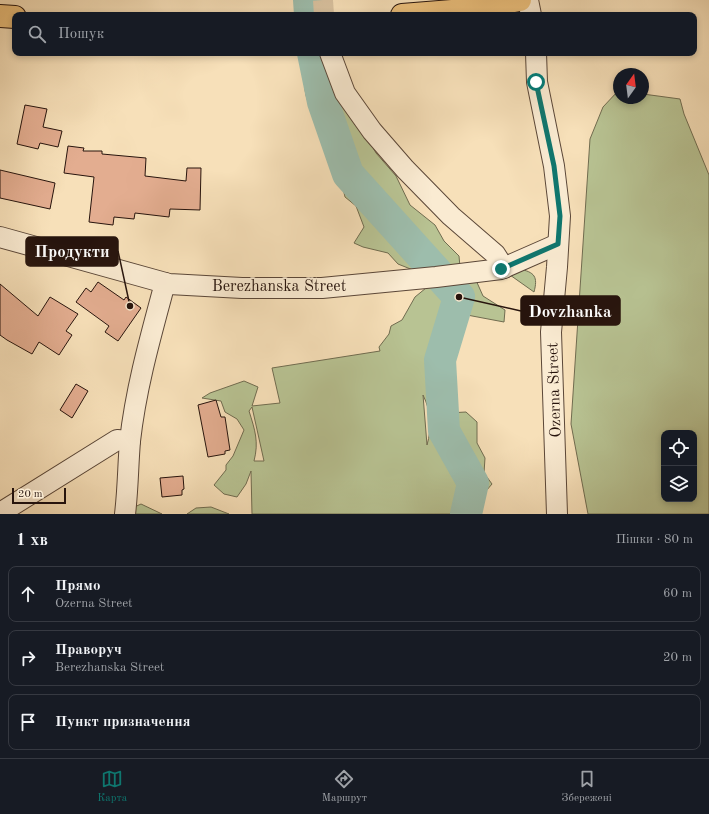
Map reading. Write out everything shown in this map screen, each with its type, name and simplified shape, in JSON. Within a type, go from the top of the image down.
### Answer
[{"type":"highway","points":[[439,12],[464,10],[520,0]]},
{"type":"highway","points":[[0,16],[12,17]]},
{"type":"street","points":[[528,0],[530,12]]},
{"type":"street","points":[[331,56],[345,93],[372,131],[405,169],[451,216],[495,254],[504,268]]},
{"type":"street","name":"Ozerna Street","points":[[536,56],[536,82],[554,166],[560,216],[551,332],[557,514]]},
{"type":"street","name":"Berezhanska Street","points":[[0,237],[165,283],[242,288],[322,288],[443,276],[504,268],[558,244]]},
{"type":"street","points":[[125,514],[130,441],[143,366],[165,283]]},
{"type":"street","points":[[0,513],[117,440],[130,441]]},
{"type":"green space","points":[[304,56],[341,56],[362,127],[376,153],[396,176],[410,205],[435,225],[444,241],[459,256],[460,267],[413,270],[398,264],[388,253],[363,247],[354,243],[364,227],[356,206],[345,197],[342,184],[352,169],[349,158],[331,148],[326,135],[322,114],[312,108],[308,103],[304,82]]},
{"type":"green space","points":[[649,95],[680,99],[684,114],[709,175],[709,514],[588,514],[571,424],[590,139],[603,107],[613,96],[613,104],[649,104]]},
{"type":"green space","points":[[519,269],[529,272],[534,276],[536,282],[534,292],[510,275]]},
{"type":"green space","points":[[475,278],[483,296],[505,310],[504,322],[467,315],[460,331],[439,344],[447,364],[446,384],[448,413],[466,412],[477,422],[477,443],[485,458],[484,473],[492,484],[480,498],[478,514],[252,514],[251,471],[246,484],[237,497],[224,494],[214,485],[226,470],[226,465],[233,456],[244,430],[237,419],[225,412],[221,401],[202,398],[210,393],[244,381],[258,387],[252,406],[280,403],[272,368],[380,351],[379,347],[389,334],[391,326],[402,320],[415,297],[426,288],[437,285],[458,288]],"holes":[[[423,395],[428,407],[430,420],[430,432],[427,445]],[[252,407],[264,461],[254,461],[256,436],[249,411]]]},
{"type":"green space","points":[[141,504],[162,514],[128,514],[128,510]]},
{"type":"green space","points":[[211,507],[229,514],[187,514],[196,508]]},
{"type":"building","points":[[25,105],[47,109],[43,127],[62,131],[58,147],[40,143],[38,149],[17,144]]},
{"type":"building","points":[[68,146],[84,148],[83,151],[102,151],[102,154],[146,158],[145,176],[186,181],[187,168],[201,168],[200,210],[170,209],[169,217],[135,213],[134,219],[114,217],[113,225],[89,222],[94,177],[64,173]]},
{"type":"building","points":[[0,170],[55,183],[50,209],[0,198]]},
{"type":"building","points":[[98,282],[124,300],[126,297],[141,308],[118,341],[105,332],[109,326],[76,302],[86,288],[91,292]]},
{"type":"building","points":[[0,284],[38,316],[50,297],[78,314],[66,331],[72,335],[59,355],[39,342],[32,354],[0,335]]},
{"type":"building","points":[[76,384],[88,391],[72,418],[60,410]]},
{"type":"building","points":[[216,400],[221,417],[225,417],[230,450],[225,451],[225,454],[208,457],[198,405]]},
{"type":"building","points":[[183,476],[184,489],[182,490],[182,495],[162,497],[160,478]]},
{"type":"waterway","points":[[309,0],[310,12]]},
{"type":"waterway","points":[[314,56],[323,102],[348,174],[459,297],[440,360],[444,431],[473,483],[466,514]]},
{"type":"tunnel","points":[[323,0],[324,12]]},
{"type":"place","name":"Dovzhanka","points":[[459,297]]},
{"type":"place","name":"Продукти","points":[[130,306]]},
{"type":"route","points":[[501,269],[558,244],[560,216],[554,166],[536,82]]}]
